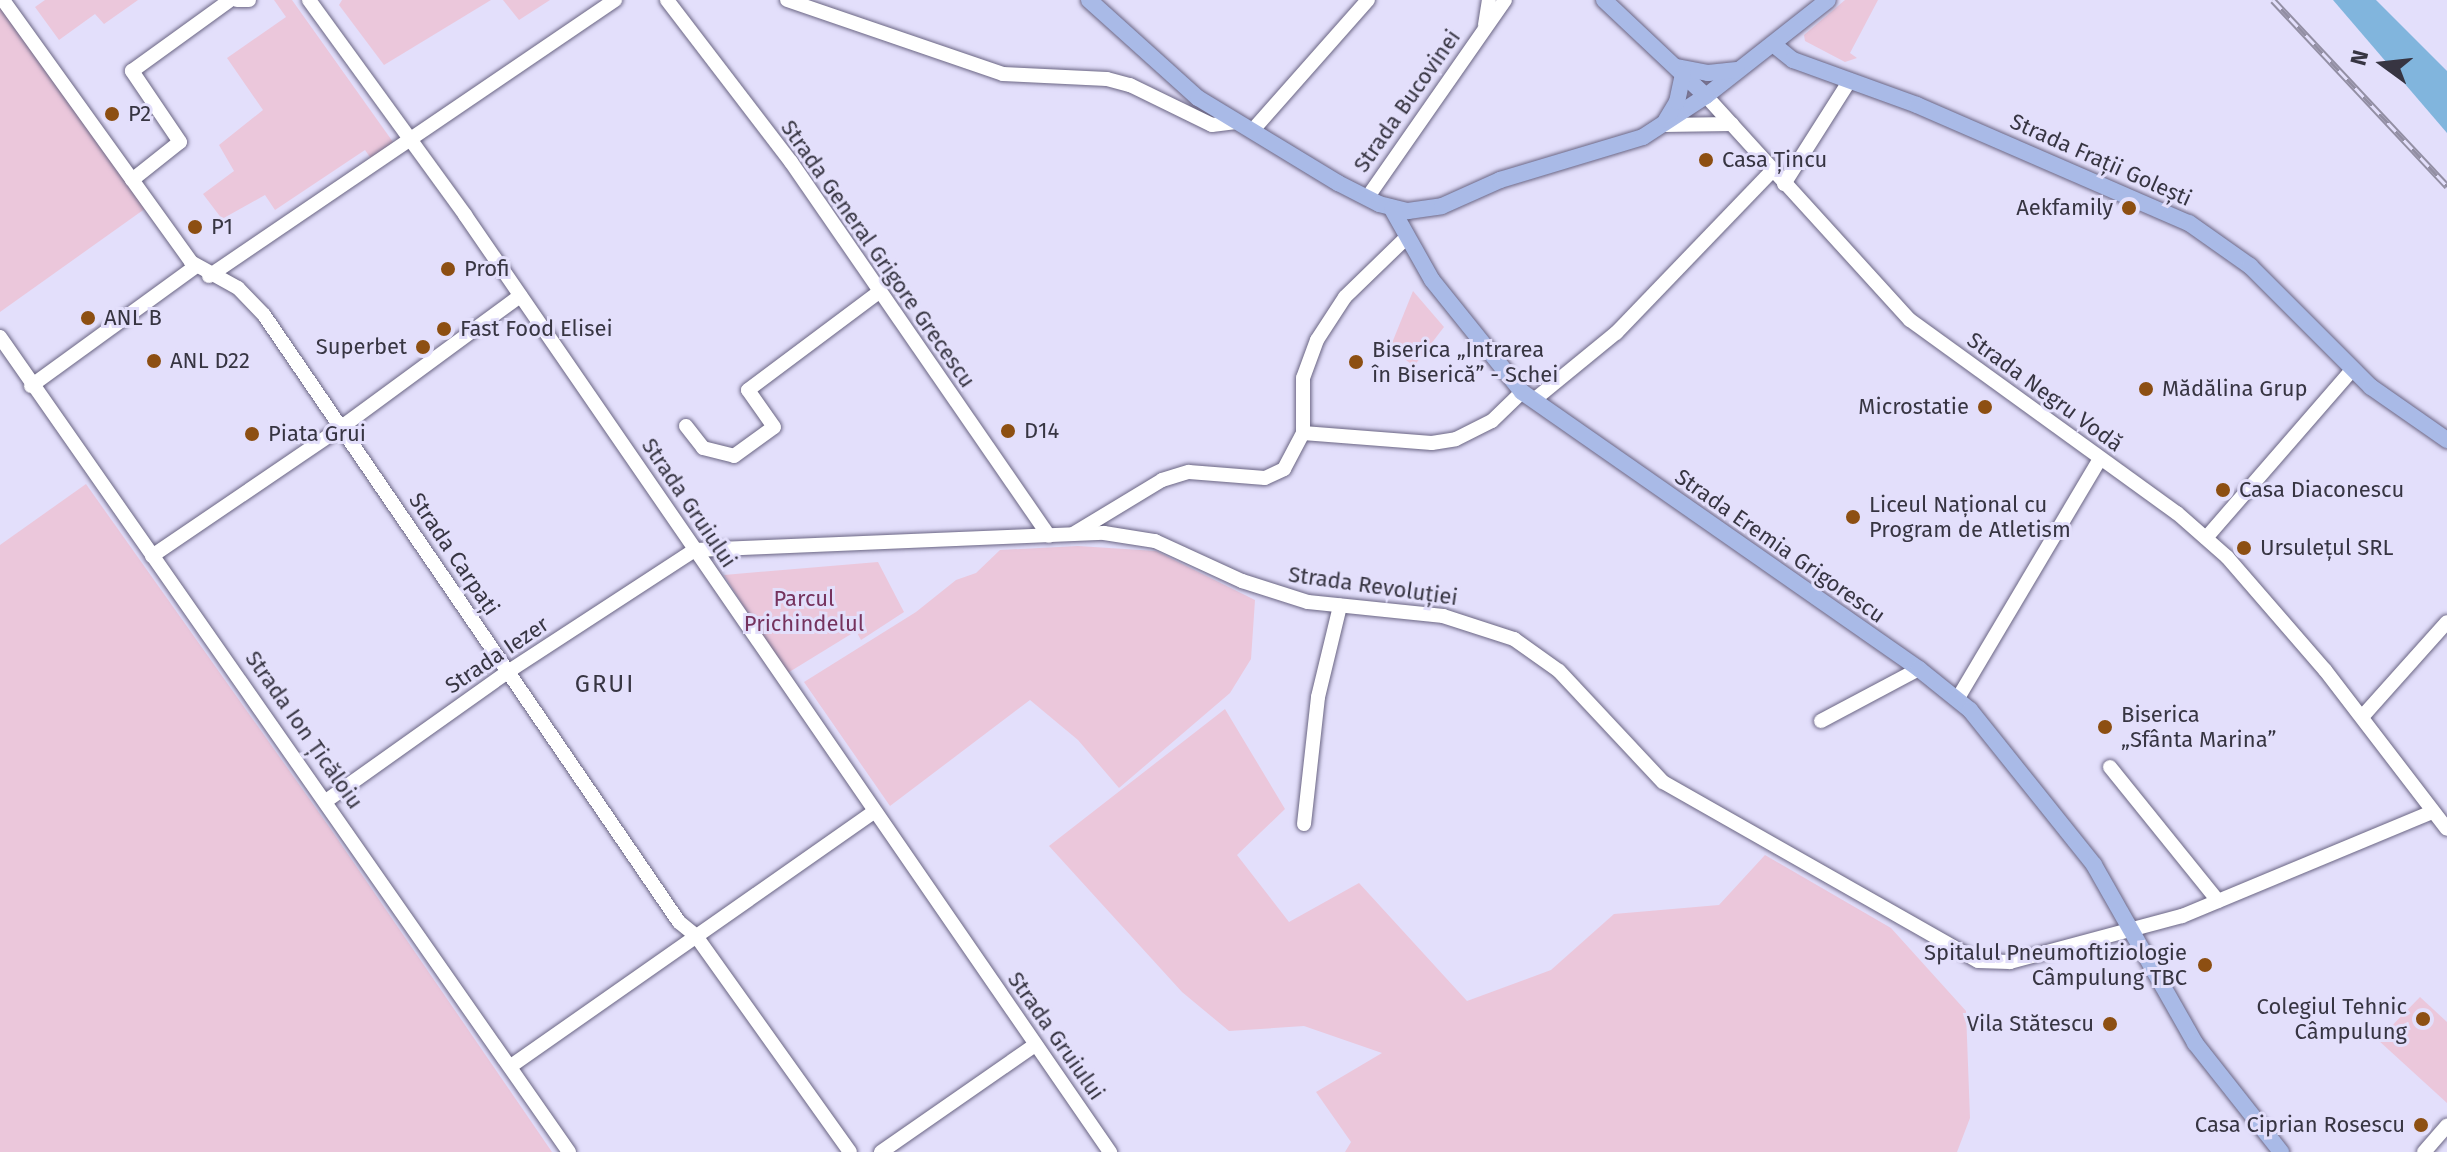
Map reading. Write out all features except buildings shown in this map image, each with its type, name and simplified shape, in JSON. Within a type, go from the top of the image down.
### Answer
[{"type":"main road","points":[[1089,0],[1172,79],[1236,122],[1367,198],[1392,209],[1442,206],[1526,171],[1620,147],[1662,125],[1706,96],[1828,0]]},
{"type":"main road","name":"Strada Negru Vodă","points":[[1604,0],[1706,96]]},
{"type":"main road","name":"Strada Frații Golești","points":[[1773,44],[1793,60],[2129,193],[2189,223],[2250,266],[2352,370],[2447,440]]},
{"type":"main road","points":[[1662,125],[1677,102],[1680,70],[1708,73],[1742,69]]},
{"type":"main road","name":"Strada Eremia Grigorescu","points":[[1392,209],[1432,280],[1528,396],[1958,698],[2037,788],[2135,930],[2195,1043],[2281,1152]]},
{"type":"street","name":"Strada Carpați","points":[[3,0],[196,266],[209,276],[238,288],[264,315],[343,426],[506,673],[679,922],[696,936],[850,1152]]},
{"type":"street","points":[[132,180],[180,142],[132,71],[230,0]]},
{"type":"street","points":[[237,0],[249,0]]},
{"type":"street","name":"Strada Gruiului","points":[[309,0],[413,142],[872,813],[1110,1152]]},
{"type":"street","points":[[209,276],[413,142],[615,0]]},
{"type":"street","name":"Strada General Grigore Grecescu","points":[[667,0],[791,162],[1049,536]]},
{"type":"street","points":[[787,0],[1003,74],[1107,79],[1130,85],[1212,125],[1236,122]]},
{"type":"street","points":[[1252,131],[1368,0]]},
{"type":"street","name":"Strada Bucovinei","points":[[1484,29],[1489,0]]},
{"type":"street","name":"Strada Bucovinei","points":[[1367,198],[1505,0]]},
{"type":"street","points":[[1784,184],[1850,80]]},
{"type":"street","name":"Strada Negru Vodă","points":[[1706,96],[1910,320],[2206,538],[2254,585],[2362,717],[2447,829]]},
{"type":"street","points":[[1662,125],[1732,124]]},
{"type":"street","points":[[1303,433],[1432,443],[1456,439],[1492,421],[1616,333],[1772,171]]},
{"type":"street","points":[[1072,535],[1162,480],[1189,472],[1265,478],[1284,469],[1303,433],[1303,378],[1317,340],[1345,297],[1407,237]]},
{"type":"street","points":[[31,386],[196,266]]},
{"type":"street","points":[[686,426],[703,448],[734,456],[774,427],[748,390],[879,292]]},
{"type":"street","points":[[152,556],[343,426],[520,296]]},
{"type":"street","name":"Strada Ion Țicăloiu","points":[[0,337],[31,386],[326,801],[569,1152]]},
{"type":"street","points":[[2206,538],[2352,370]]},
{"type":"street","points":[[1958,698],[2100,459]]},
{"type":"street","name":"Strada Revoluției","points":[[695,550],[1072,535],[1155,541],[1269,592],[1340,606],[1443,616],[1514,639],[1559,671],[1663,782],[1978,961],[2010,962],[2135,930],[2218,901],[2432,812]]},
{"type":"street","name":"Strada Iezer","points":[[326,801],[506,673],[695,550]]},
{"type":"street","points":[[1304,824],[1318,697],[1340,606]]},
{"type":"street","points":[[2362,717],[2447,622]]},
{"type":"street","points":[[1821,721],[1919,669]]},
{"type":"street","points":[[2110,767],[2218,901]]},
{"type":"street","points":[[511,1066],[872,813]]},
{"type":"street","points":[[881,1152],[1035,1045]]},
{"type":"street","points":[[2424,1152],[2447,1126]]},
{"type":"green space","points":[[45,0],[138,0],[104,24],[95,14],[59,40],[35,7]]},
{"type":"green space","points":[[274,0],[292,0],[393,142],[372,160],[365,150],[275,210],[265,195],[222,219],[203,194],[234,171],[219,145],[263,110],[227,58],[286,17]]},
{"type":"green space","points":[[342,0],[491,0],[384,65],[339,5]]},
{"type":"green space","points":[[503,0],[550,0],[519,20]]},
{"type":"green space","points":[[1845,0],[1878,0],[1850,53],[1857,58],[1845,62],[1805,41],[1804,35]]},
{"type":"green space","points":[[0,4],[146,208],[0,312]]},
{"type":"green space","points":[[1413,291],[1444,327],[1414,366],[1390,348]]},
{"type":"green space","points":[[86,484],[330,828],[552,1152],[0,1152],[0,545]]},
{"type":"green space","points":[[1078,546],[1156,551],[1255,600],[1251,659],[1230,693],[1119,788],[1078,740],[1030,700],[890,806],[804,682],[916,612],[956,580],[976,573],[1000,550]]},
{"type":"green space","name":"Parcul Prichindelul","points":[[878,562],[904,612],[861,640],[856,631],[786,674],[724,575]]},
{"type":"green space","points":[[1225,709],[1285,809],[1237,855],[1289,922],[1359,883],[1467,1001],[1551,970],[1614,914],[1719,905],[1765,855],[1891,928],[1966,1011],[1970,1118],[1957,1152],[1345,1152],[1351,1142],[1316,1092],[1382,1053],[1304,1026],[1229,1031],[1182,992],[1049,846]]},
{"type":"green space","name":"Colegiul Tehnic Câmpulung","points":[[2420,997],[2447,1022],[2447,1103],[2378,1040]]},
{"type":"water","points":[[2333,0],[2376,0],[2447,71],[2447,133]]},
{"type":"railway","points":[[2273,0],[2447,186]]},
{"type":"place","name":"P2","points":[[112,114]]},
{"type":"place","name":"Casa Țincu","points":[[1706,160]]},
{"type":"place","name":"Aekfamily","points":[[2129,208]]},
{"type":"place","name":"P1","points":[[195,227]]},
{"type":"place","name":"Profi","points":[[448,269]]},
{"type":"place","name":"ANL B","points":[[88,318]]},
{"type":"place","name":"Fast Food Elisei","points":[[444,329]]},
{"type":"place","name":"Superbet","points":[[423,347]]},
{"type":"place","name":"ANL D22","points":[[154,361]]},
{"type":"place","name":"Biserica „Intrarea în Biserică” - Schei","points":[[1356,362]]},
{"type":"place","name":"Mădălina Grup","points":[[2146,389]]},
{"type":"place","name":"Microstatie","points":[[1985,407]]},
{"type":"place","name":"D14","points":[[1008,431]]},
{"type":"place","name":"Piata Grui","points":[[252,434]]},
{"type":"place","name":"Casa Diaconescu","points":[[2223,490]]},
{"type":"place","name":"Liceul Național cu Program de Atletism","points":[[1853,517]]},
{"type":"place","name":"Ursulețul SRL","points":[[2244,548]]},
{"type":"place","name":"Biserica „Sfânta Marina”","points":[[2105,727]]},
{"type":"place","name":"Spitalul Pneumoftiziologie Câmpulung TBC","points":[[2205,965]]},
{"type":"place","name":"Colegiul Tehnic Câmpulung","points":[[2423,1019]]},
{"type":"place","name":"Vila Stătescu","points":[[2110,1024]]},
{"type":"place","name":"Casa Ciprian Rosescu","points":[[2421,1125]]},
{"type":"district","name":"GRUI","points":[[605,685]]}]
